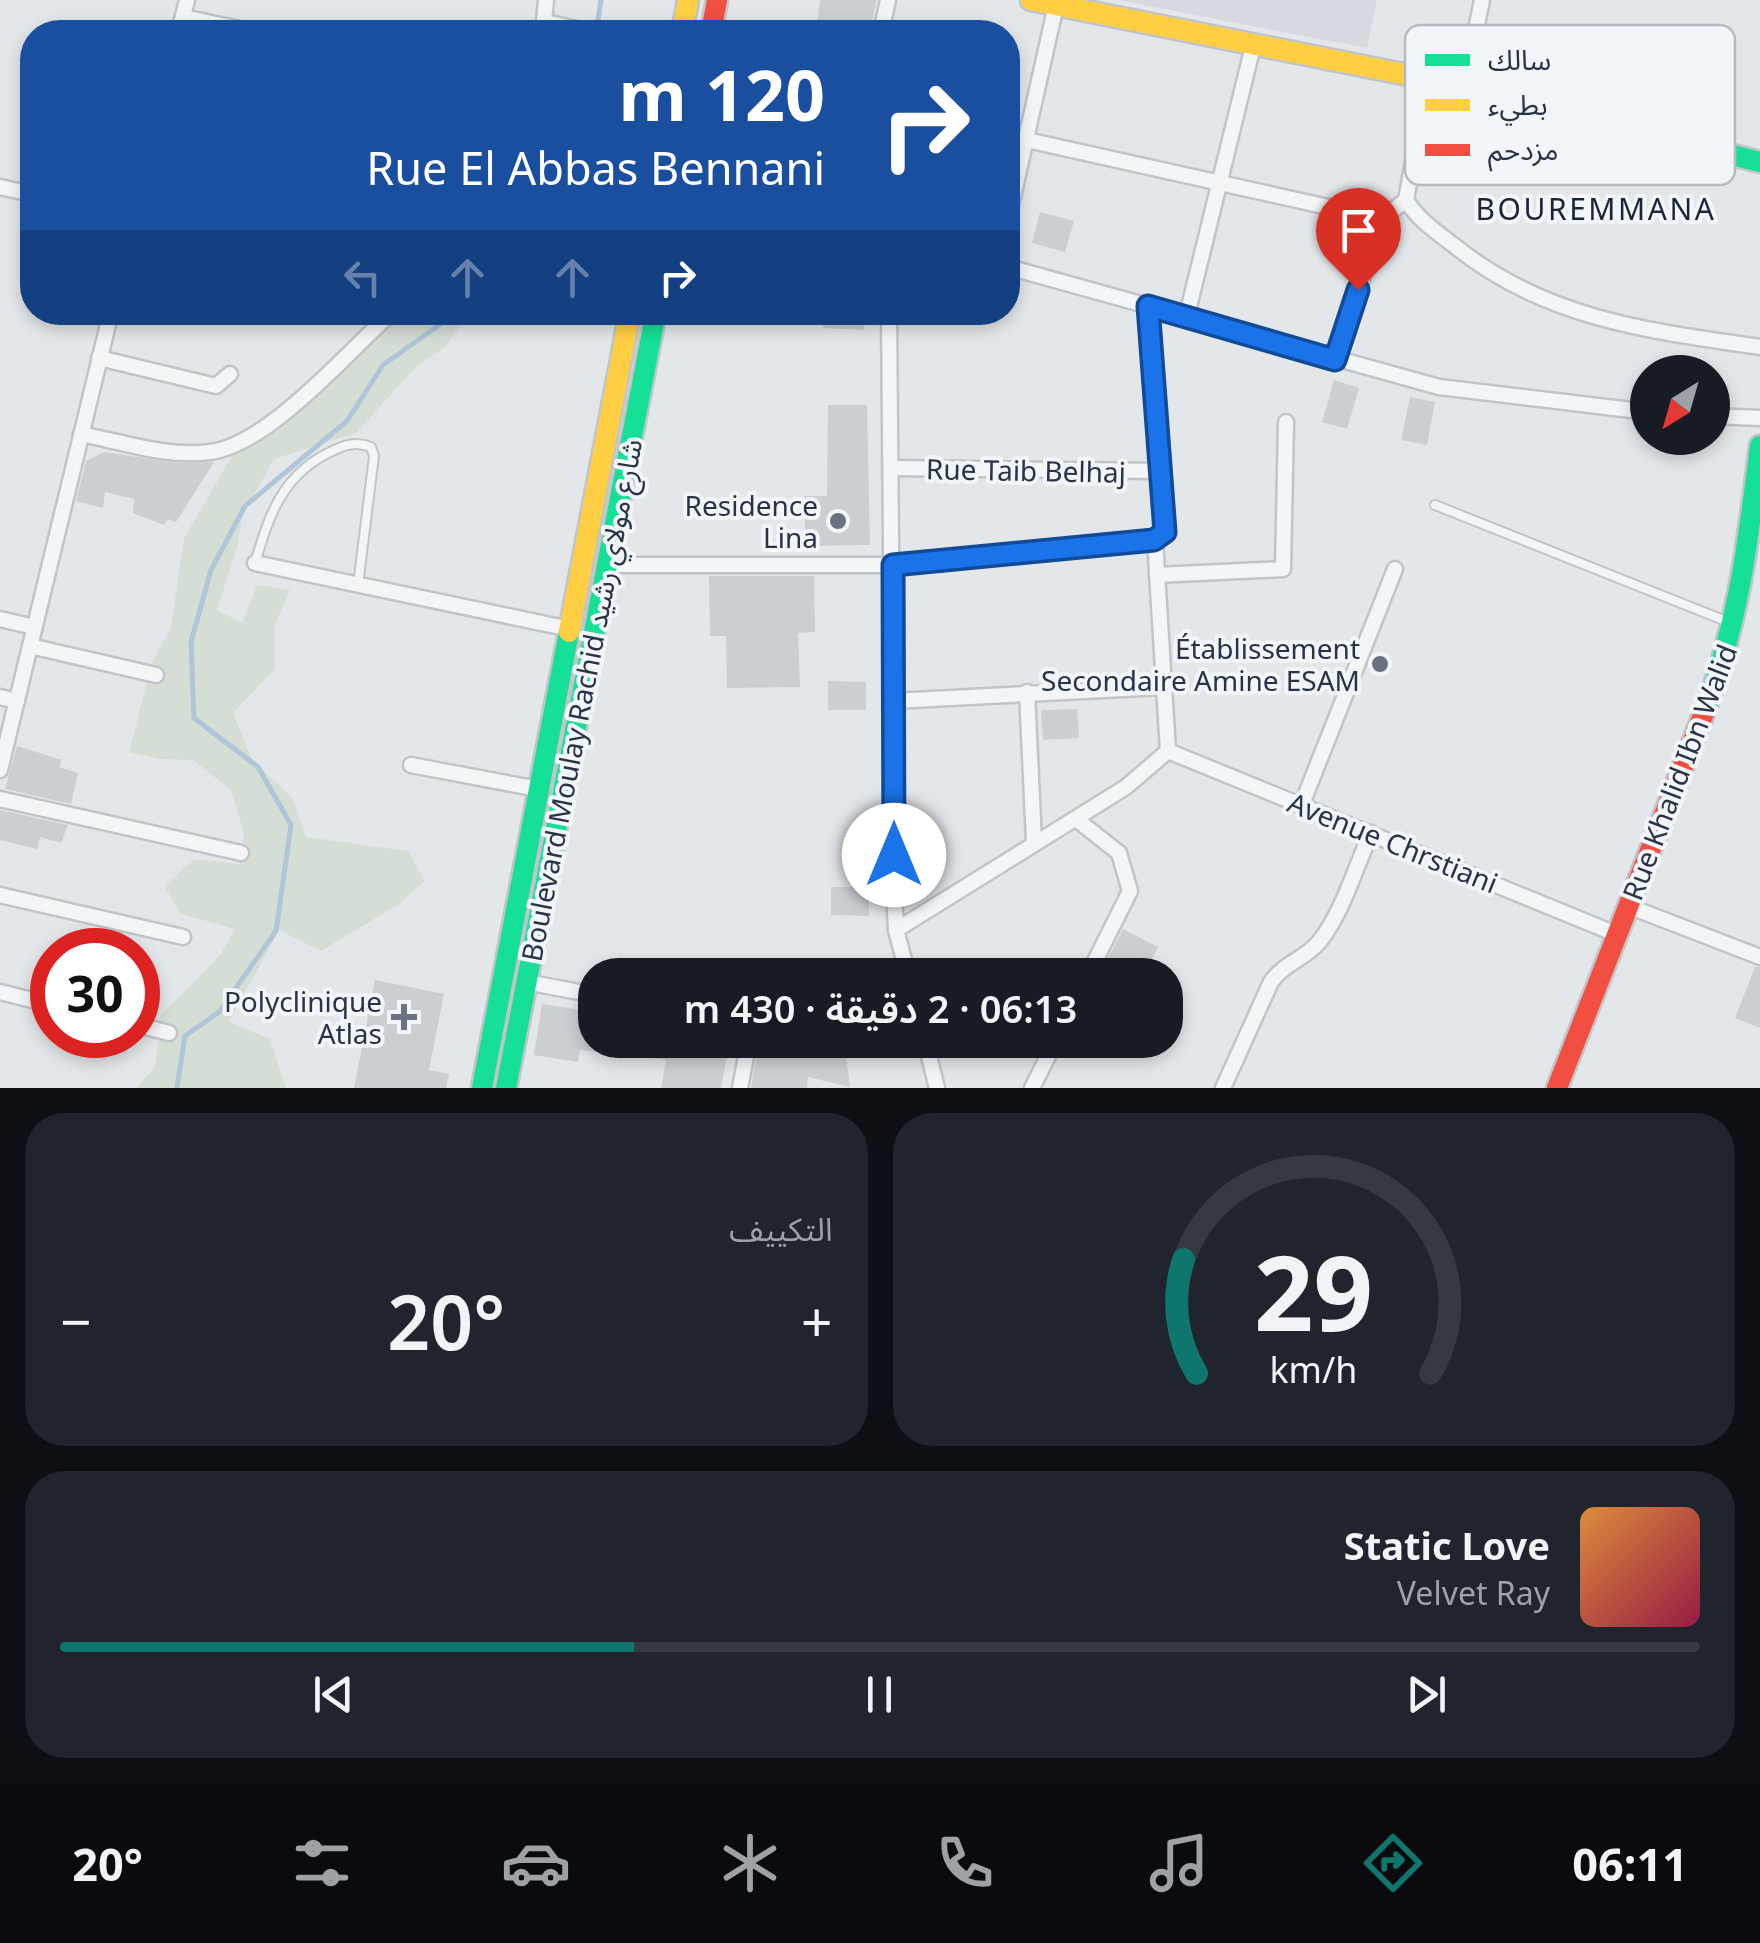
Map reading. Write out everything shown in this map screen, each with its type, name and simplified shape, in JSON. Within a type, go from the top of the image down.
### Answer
[{"type":"main road","points":[[1031,0],[1405,75]]},
{"type":"main road","points":[[1735,156],[1760,162]]},
{"type":"main road","name":"Boulevard Moulay Rachid شارع مولاي رشيد","points":[[482,1088],[628,325]]},
{"type":"main road","name":"Boulevard Moulay Rachid شارع مولاي رشيد","points":[[506,1088],[654,325]]},
{"type":"main road","name":"Rue Khalid Ibn Walid","points":[[1558,1088],[1736,625],[1756,525],[1760,446]]},
{"type":"street","points":[[182,20],[187,0]]},
{"type":"street","points":[[1477,25],[1482,0]]},
{"type":"street","points":[[1020,169],[1056,5]]},
{"type":"street","points":[[183,17],[197,20]]},
{"type":"street","points":[[1188,315],[1254,42]]},
{"type":"street","points":[[1027,140],[1382,219]]},
{"type":"street","points":[[1335,360],[1382,219],[1406,200],[1409,185]]},
{"type":"street","points":[[1406,200],[1427,224],[1473,260],[1532,296],[1607,323],[1760,347]]},
{"type":"street","points":[[1020,270],[1439,387],[1630,410]]},
{"type":"street","points":[[610,565],[893,565],[1154,540],[1165,532],[1148,306]]},
{"type":"street","points":[[0,770],[108,325]]},
{"type":"street","points":[[81,434],[169,451],[211,452],[236,444],[269,424],[378,325]]},
{"type":"street","points":[[889,325],[896,930],[903,958]]},
{"type":"street","points":[[100,358],[216,386],[230,374]]},
{"type":"street","points":[[1730,417],[1760,418]]},
{"type":"street","points":[[1157,576],[1283,569],[1286,422]]},
{"type":"street","name":"Rue Taib Belhaj","points":[[891,468],[1161,471]]},
{"type":"street","points":[[896,930],[1150,771],[1168,751],[1154,540]]},
{"type":"street","points":[[255,563],[570,630]]},
{"type":"street","points":[[1302,804],[1394,569]]},
{"type":"street","points":[[0,619],[34,627]]},
{"type":"street","points":[[30,646],[156,675]]},
{"type":"street","points":[[893,701],[1162,687]]},
{"type":"street","points":[[1027,692],[1034,842]]},
{"type":"street","points":[[0,698],[16,702]]},
{"type":"street","name":"Avenue Chrstiani","points":[[1168,751],[1616,934]]},
{"type":"street","points":[[411,764],[538,789]]},
{"type":"street","points":[[0,799],[241,853]]},
{"type":"street","points":[[1076,818],[1119,853],[1130,891],[1096,958]]},
{"type":"street","points":[[1223,1088],[1271,982],[1279,970],[1316,945],[1327,930],[1371,833]]},
{"type":"street","points":[[0,895],[182,937]]},
{"type":"street","points":[[1628,906],[1760,957]]},
{"type":"street","points":[[526,982],[578,992]]},
{"type":"street","points":[[0,992],[30,1000]]},
{"type":"street","points":[[160,1031],[169,1033]]},
{"type":"street","points":[[740,1088],[746,1058]]},
{"type":"street","points":[[929,1058],[937,1088]]},
{"type":"street","points":[[1032,1088],[1047,1058]]},
{"type":"lane","points":[[255,563],[276,500],[290,480],[306,464],[344,444],[361,443],[371,447],[374,456],[358,584]]},
{"type":"lane","points":[[1436,505],[1736,625]]},
{"type":"shaded area","points":[[1117,0],[1377,0],[1367,48]]},
{"type":"shaded area","points":[[389,325],[461,325],[446,346],[415,368],[356,433],[274,459],[242,516],[237,547],[217,610],[242,623],[257,585],[290,590],[274,627],[275,669],[233,713],[252,760],[293,799],[306,837],[408,851],[425,881],[399,904],[321,951],[279,930],[229,1022],[270,1039],[286,1088],[137,1088],[155,1066],[156,1058],[160,1058],[161,1015],[220,955],[235,929],[181,914],[164,886],[195,859],[240,864],[244,833],[231,790],[193,760],[159,759],[129,752],[152,662],[171,628],[184,538],[232,456],[291,418]]},
{"type":"building","points":[[820,0],[877,0],[872,20],[818,20]]},
{"type":"building","points":[[1040,212],[1074,221],[1065,252],[1032,243]]},
{"type":"building","points":[[823,325],[864,325],[864,330],[823,328]]},
{"type":"building","points":[[1334,380],[1359,388],[1347,429],[1322,422]]},
{"type":"building","points":[[1410,397],[1435,402],[1427,445],[1401,440]]},
{"type":"building","name":"Residence Lina","points":[[828,405],[867,405],[870,545],[805,546],[805,496],[827,496]]},
{"type":"building","points":[[104,452],[177,463],[214,462],[176,522],[168,519],[164,525],[133,513],[134,499],[105,492],[103,508],[76,501],[86,461]]},
{"type":"building","points":[[709,576],[814,576],[815,632],[798,633],[800,687],[727,688],[726,636],[710,636]]},
{"type":"building","points":[[828,681],[866,682],[866,710],[828,710]]},
{"type":"building","points":[[1077,709],[1079,738],[1043,740],[1041,710]]},
{"type":"building","points":[[17,746],[62,760],[59,767],[78,773],[71,804],[5,789]]},
{"type":"building","points":[[0,810],[68,825],[61,843],[40,837],[37,849],[0,840]]},
{"type":"building","points":[[831,887],[869,887],[869,916],[831,915]]},
{"type":"building","points":[[1123,929],[1158,947],[1152,958],[1108,958]]},
{"type":"building","points":[[1755,967],[1760,967],[1760,1028],[1735,1018]]},
{"type":"building","name":"Polyclinique Atlas","points":[[375,980],[444,994],[429,1070],[449,1074],[446,1088],[354,1088]]},
{"type":"building","points":[[542,1004],[578,1009],[578,1062],[534,1055]]},
{"type":"building","points":[[649,1058],[727,1058],[721,1088],[661,1088],[666,1060]]},
{"type":"building","points":[[756,1058],[846,1058],[850,1087],[808,1077],[807,1088],[751,1088]]},
{"type":"waterway","points":[[598,20],[601,0]]},
{"type":"waterway","points":[[177,1088],[185,1036],[219,1012],[276,931],[291,825],[258,767],[194,718],[191,642],[211,570],[245,506],[347,421],[383,365],[439,325]]},
{"type":"traffic: fast","points":[[1735,156],[1760,162]]},
{"type":"traffic: fast","points":[[506,1088],[653,325]]},
{"type":"traffic: fast","points":[[1704,713],[1734,614],[1760,446]]},
{"type":"traffic: fast","points":[[482,1088],[569,632]]},
{"type":"traffic: slow","points":[[684,20],[688,0]]},
{"type":"traffic: slow","points":[[1031,0],[1405,74]]},
{"type":"traffic: slow","points":[[569,632],[628,325]]},
{"type":"traffic: jam","points":[[713,20],[717,0]]},
{"type":"traffic: jam","points":[[1557,1088],[1704,713]]},
{"type":"place","name":"Residence Lina","points":[[838,521]]},
{"type":"place","name":"Établissement Secondaire Amine ESAM","points":[[1380,664]]},
{"type":"place","name":"Polyclinique Atlas","points":[[404,1017]]},
{"type":"district","name":"BOUREMMANA","points":[[1596,208]]},
{"type":"route","points":[[894,855],[893,565],[1154,540],[1165,532],[1148,306],[1335,360],[1358,290]]}]
